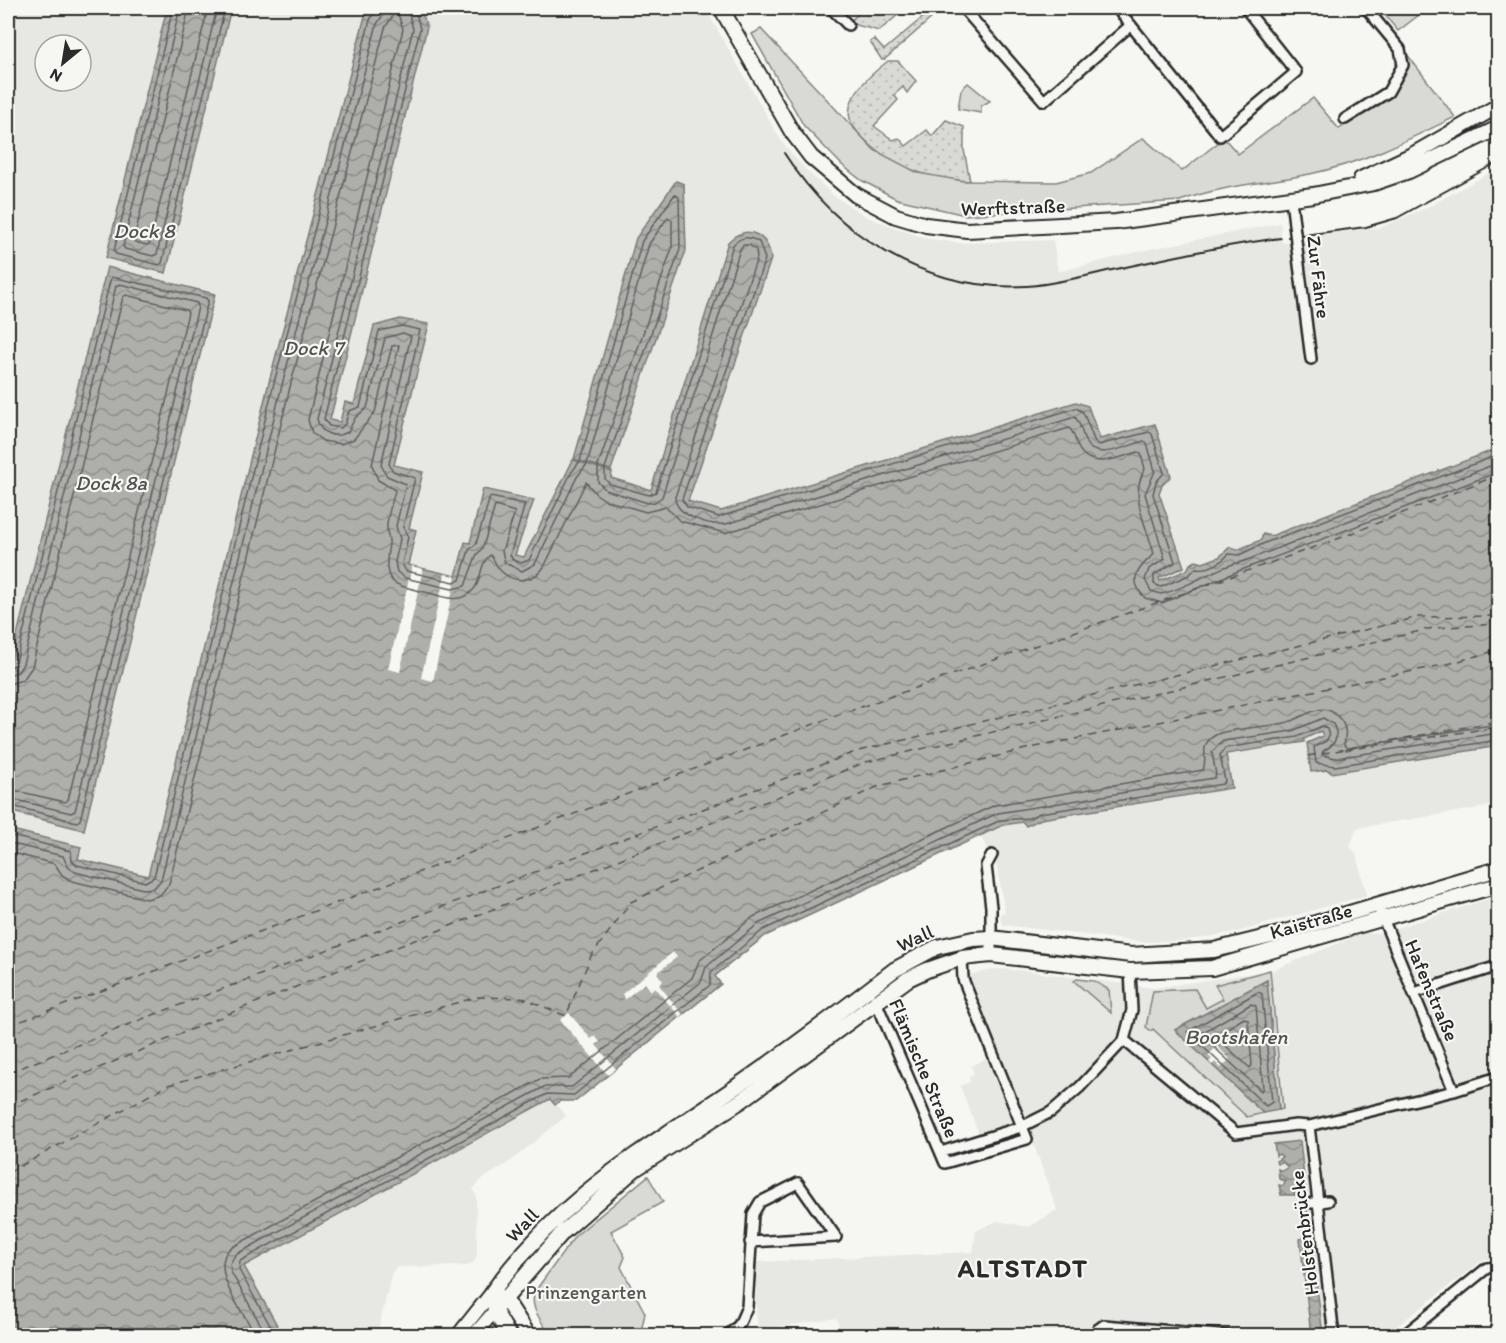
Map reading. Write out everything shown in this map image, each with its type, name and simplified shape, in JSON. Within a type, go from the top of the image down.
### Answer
[{"type":"main road","name":"Werftstraße","points":[[721,8],[786,123],[811,157],[856,195],[896,216],[926,225],[967,230],[1116,222],[1291,199],[1374,183],[1409,171],[1498,128]]},
{"type":"main road","name":"Werftstraße","points":[[1337,190],[1412,155],[1498,106]]},
{"type":"main road","name":"Kaistraße","points":[[1131,955],[1202,951],[1236,946],[1498,869]]},
{"type":"main road","name":"Kaistraße","points":[[1130,971],[1212,968],[1498,885]]},
{"type":"main road","name":"Wall","points":[[505,1299],[555,1240],[618,1183],[649,1159],[760,1088],[872,995],[902,965],[937,947],[956,941],[991,938],[1131,955]]},
{"type":"main road","name":"Wall","points":[[493,1291],[524,1251],[570,1204],[640,1151],[872,995],[962,958],[991,955],[1130,971]]},
{"type":"main road","points":[[493,1291],[495,1311],[509,1335]]},
{"type":"main road","points":[[505,1299],[529,1335]]},
{"type":"street","points":[[831,8],[848,25]]},
{"type":"street","points":[[963,8],[1044,101],[1131,24]]},
{"type":"street","points":[[1117,8],[1220,136],[1296,72],[1245,8]]},
{"type":"street","points":[[1346,118],[1388,92],[1403,65],[1400,49],[1366,8]]},
{"type":"street","name":"Zur Fähre","points":[[1291,199],[1311,359]]},
{"type":"street","points":[[991,955],[992,908],[986,866],[992,855]]},
{"type":"street","name":"Hafenstraße","points":[[1377,904],[1454,1091]]},
{"type":"street","points":[[941,1152],[1021,1127],[1051,1112],[1080,1087],[1124,1040],[1132,993],[1131,955]]},
{"type":"street","points":[[962,958],[963,979],[1021,1127]]},
{"type":"street","points":[[1414,993],[1498,966]]},
{"type":"street","name":"Flämische Straße","points":[[872,995],[945,1163],[1027,1139],[1021,1127]]},
{"type":"street","points":[[1124,1040],[1229,1130],[1236,1133],[1252,1133],[1296,1125],[1309,1126],[1454,1091],[1498,1077]]},
{"type":"street","points":[[751,1076],[760,1088]]},
{"type":"street","name":"Holstenbrücke","points":[[1309,1126],[1334,1335]]},
{"type":"street","points":[[727,1335],[739,1325],[749,1299],[750,1242],[756,1206],[798,1183],[836,1237],[750,1242]]},
{"type":"street","points":[[1403,1335],[1487,1268],[1498,1267]]},
{"type":"street","points":[[493,1291],[505,1299]]},
{"type":"street","name":"Wall","points":[[457,1335],[493,1291]]},
{"type":"street","name":"Wall","points":[[473,1335],[505,1299]]},
{"type":"street","points":[[1096,1333],[1104,1325],[1229,1335]]},
{"type":"shaded area","points":[[8,8],[705,8],[780,139],[801,165],[834,196],[867,217],[924,238],[960,243],[1053,240],[1058,272],[1146,250],[1280,223],[1282,243],[1306,240],[1306,236],[1382,227],[1428,207],[1498,168],[1498,448],[1271,536],[1263,534],[1261,540],[1237,550],[1224,550],[1219,557],[1203,563],[1196,561],[1190,564],[1187,570],[1160,581],[1158,578],[1184,567],[1159,493],[1162,485],[1171,476],[1155,424],[1100,439],[1088,406],[1076,402],[721,511],[688,501],[689,497],[652,486],[651,490],[610,478],[612,472],[571,465],[566,470],[524,558],[515,555],[528,497],[483,490],[470,543],[465,543],[433,681],[411,566],[408,565],[416,531],[409,529],[423,473],[394,466],[429,325],[340,422],[330,420],[335,398],[269,382],[148,876],[78,859],[81,847],[8,829]]},
{"type":"shaded area","points":[[1321,731],[1323,736],[1307,743],[1311,772],[1329,770],[1331,773],[1498,746],[1498,805],[1357,828],[1350,846],[1356,854],[1367,895],[1237,932],[1181,941],[1142,942],[1004,925],[1001,921],[1001,913],[1005,913],[996,863],[980,836],[1003,825],[1024,822],[1026,826],[1041,819],[1232,788],[1225,754],[1304,742],[1303,739]]},
{"type":"shaded area","points":[[1498,896],[1498,1260],[1484,1259],[1392,1330],[1302,1336],[1226,1331],[1226,1336],[841,1336],[837,1318],[759,1330],[756,1316],[756,1262],[973,1252],[976,1231],[997,1221],[1029,1227],[1057,1210],[1024,1117],[979,1134],[960,1086],[970,1082],[969,1077],[974,1074],[971,1066],[997,1054],[967,975],[997,969],[1019,970],[1154,988],[1273,970],[1364,933],[1381,933]]},
{"type":"shaded area","points":[[551,1099],[566,1116],[508,1163],[481,1180],[473,1190],[476,1195],[477,1255],[473,1263],[467,1266],[397,1267],[392,1272],[377,1335],[280,1335],[282,1334],[243,1266]]},
{"type":"green space","points":[[865,8],[906,8],[879,31],[848,23]]},
{"type":"green space","points":[[934,8],[943,8],[882,60],[870,42],[874,39],[884,50]]},
{"type":"green space","points":[[1379,8],[1428,8],[1398,31]]},
{"type":"green space","points":[[761,29],[874,150],[918,173],[963,181],[1056,182],[1091,173],[1143,138],[1182,171],[1224,138],[1238,154],[1313,98],[1339,129],[1394,92],[1405,72],[1403,49],[1455,117],[1348,164],[1310,174],[1212,191],[1180,201],[965,215],[897,199],[861,180],[842,165],[804,126],[752,34]]},
{"type":"green space","points":[[888,61],[898,61],[916,81],[907,93],[903,87],[894,95],[898,100],[874,126],[893,140],[899,138],[906,146],[927,130],[932,136],[946,120],[964,127],[964,150],[970,181],[940,178],[897,163],[872,147],[855,129],[849,115],[852,100],[865,81]]},
{"type":"green space","points":[[968,83],[990,101],[981,106],[981,113],[958,109],[961,90]]},
{"type":"green space","points":[[1270,970],[1283,1109],[1279,1110],[1267,980],[1175,1030],[1263,1113],[1247,1117],[1153,1029],[1151,1031],[1146,1027],[1153,991],[1195,989],[1206,1008],[1223,999],[1215,985]]},
{"type":"green space","points":[[1077,979],[1094,981],[1109,990],[1111,1013],[1074,981]]},
{"type":"green space","name":"Prinzengarten","points":[[648,1176],[663,1202],[611,1231],[625,1257],[621,1267],[645,1313],[642,1327],[645,1335],[550,1335],[534,1308],[536,1290],[575,1236]]},
{"type":"water","name":"Dock 8","points":[[167,8],[231,8],[166,273],[106,258]]},
{"type":"water","name":"Dock 7","points":[[373,8],[420,8],[427,27],[330,420],[340,422],[345,402],[354,404],[374,326],[400,319],[429,324],[394,465],[423,472],[409,528],[416,530],[408,565],[456,576],[465,542],[470,543],[483,489],[534,500],[515,555],[524,557],[573,460],[612,472],[611,478],[651,490],[728,242],[735,236],[749,232],[756,234],[766,243],[771,259],[688,501],[721,511],[1076,402],[1088,406],[1100,439],[1155,424],[1171,476],[1162,485],[1159,493],[1184,567],[1159,578],[1160,581],[1187,570],[1190,564],[1196,561],[1203,563],[1219,557],[1230,547],[1237,550],[1261,540],[1263,534],[1271,536],[1498,448],[1498,746],[1331,773],[1328,770],[1311,772],[1307,743],[1323,736],[1321,731],[1304,739],[1304,742],[1226,754],[1232,788],[1041,819],[1026,826],[1023,822],[1003,825],[765,936],[715,976],[721,984],[576,1101],[560,1101],[555,1105],[550,1099],[244,1266],[282,1334],[8,1336],[8,829],[81,847],[78,859],[148,876],[269,382],[365,16]]},
{"type":"water","points":[[676,181],[684,184],[686,250],[611,470],[574,459],[636,238]]},
{"type":"water","name":"Dock 8a","points":[[107,267],[215,294],[84,830],[8,811],[8,672]]},
{"type":"water","name":"Bootshafen","points":[[1267,980],[1279,1110],[1263,1113],[1175,1030]]},
{"type":"water","points":[[1300,1141],[1306,1195],[1281,1195],[1279,1185],[1283,1186],[1286,1181],[1279,1179],[1278,1169],[1282,1171],[1288,1167],[1282,1162],[1277,1164],[1276,1161],[1282,1157],[1279,1154],[1276,1156],[1274,1144]]},
{"type":"water","points":[[1307,1208],[1323,1335],[1311,1335],[1300,1239],[1304,1238],[1301,1210],[1296,1209]]},
{"type":"pier","points":[[412,566],[423,569],[400,672],[388,669]]},
{"type":"pier","points":[[445,574],[456,576],[433,681],[421,678]]},
{"type":"pier","points":[[673,952],[677,957],[657,973],[663,981],[659,985],[683,1015],[680,1017],[655,988],[651,991],[645,983],[625,999],[622,994]]},
{"type":"pier","points":[[569,1013],[591,1039],[595,1036],[600,1042],[596,1045],[616,1069],[608,1075],[560,1020]]},
{"type":"pier","points":[[1217,1046],[1230,1059],[1221,1068],[1215,1062],[1212,1065],[1209,1062],[1212,1059],[1208,1056]]},
{"type":"ferry route","points":[[8,1026],[841,714],[1335,540],[1498,475]]},
{"type":"ferry route","points":[[8,1073],[145,1018],[858,751],[1419,617],[1498,616]]},
{"type":"ferry route","points":[[8,1106],[245,1007],[866,762],[1433,628],[1498,624]]},
{"type":"ferry route","points":[[8,1173],[168,1085],[477,997],[523,998],[566,1016],[591,956],[631,902],[879,786],[1030,748],[1448,664],[1498,650]]},
{"type":"ferry route","points":[[1308,756],[1498,721]]},
{"type":"ferry route","points":[[1345,750],[1498,727]]},
{"type":"railway","points":[[784,153],[830,210],[858,233],[888,253],[920,268],[954,279],[990,285],[1037,285],[1216,248],[1281,238]]},
{"type":"railway","points":[[1288,237],[1366,227],[1397,218],[1498,162]]},
{"type":"district","name":"ALTSTADT","points":[[1023,1268]]}]
